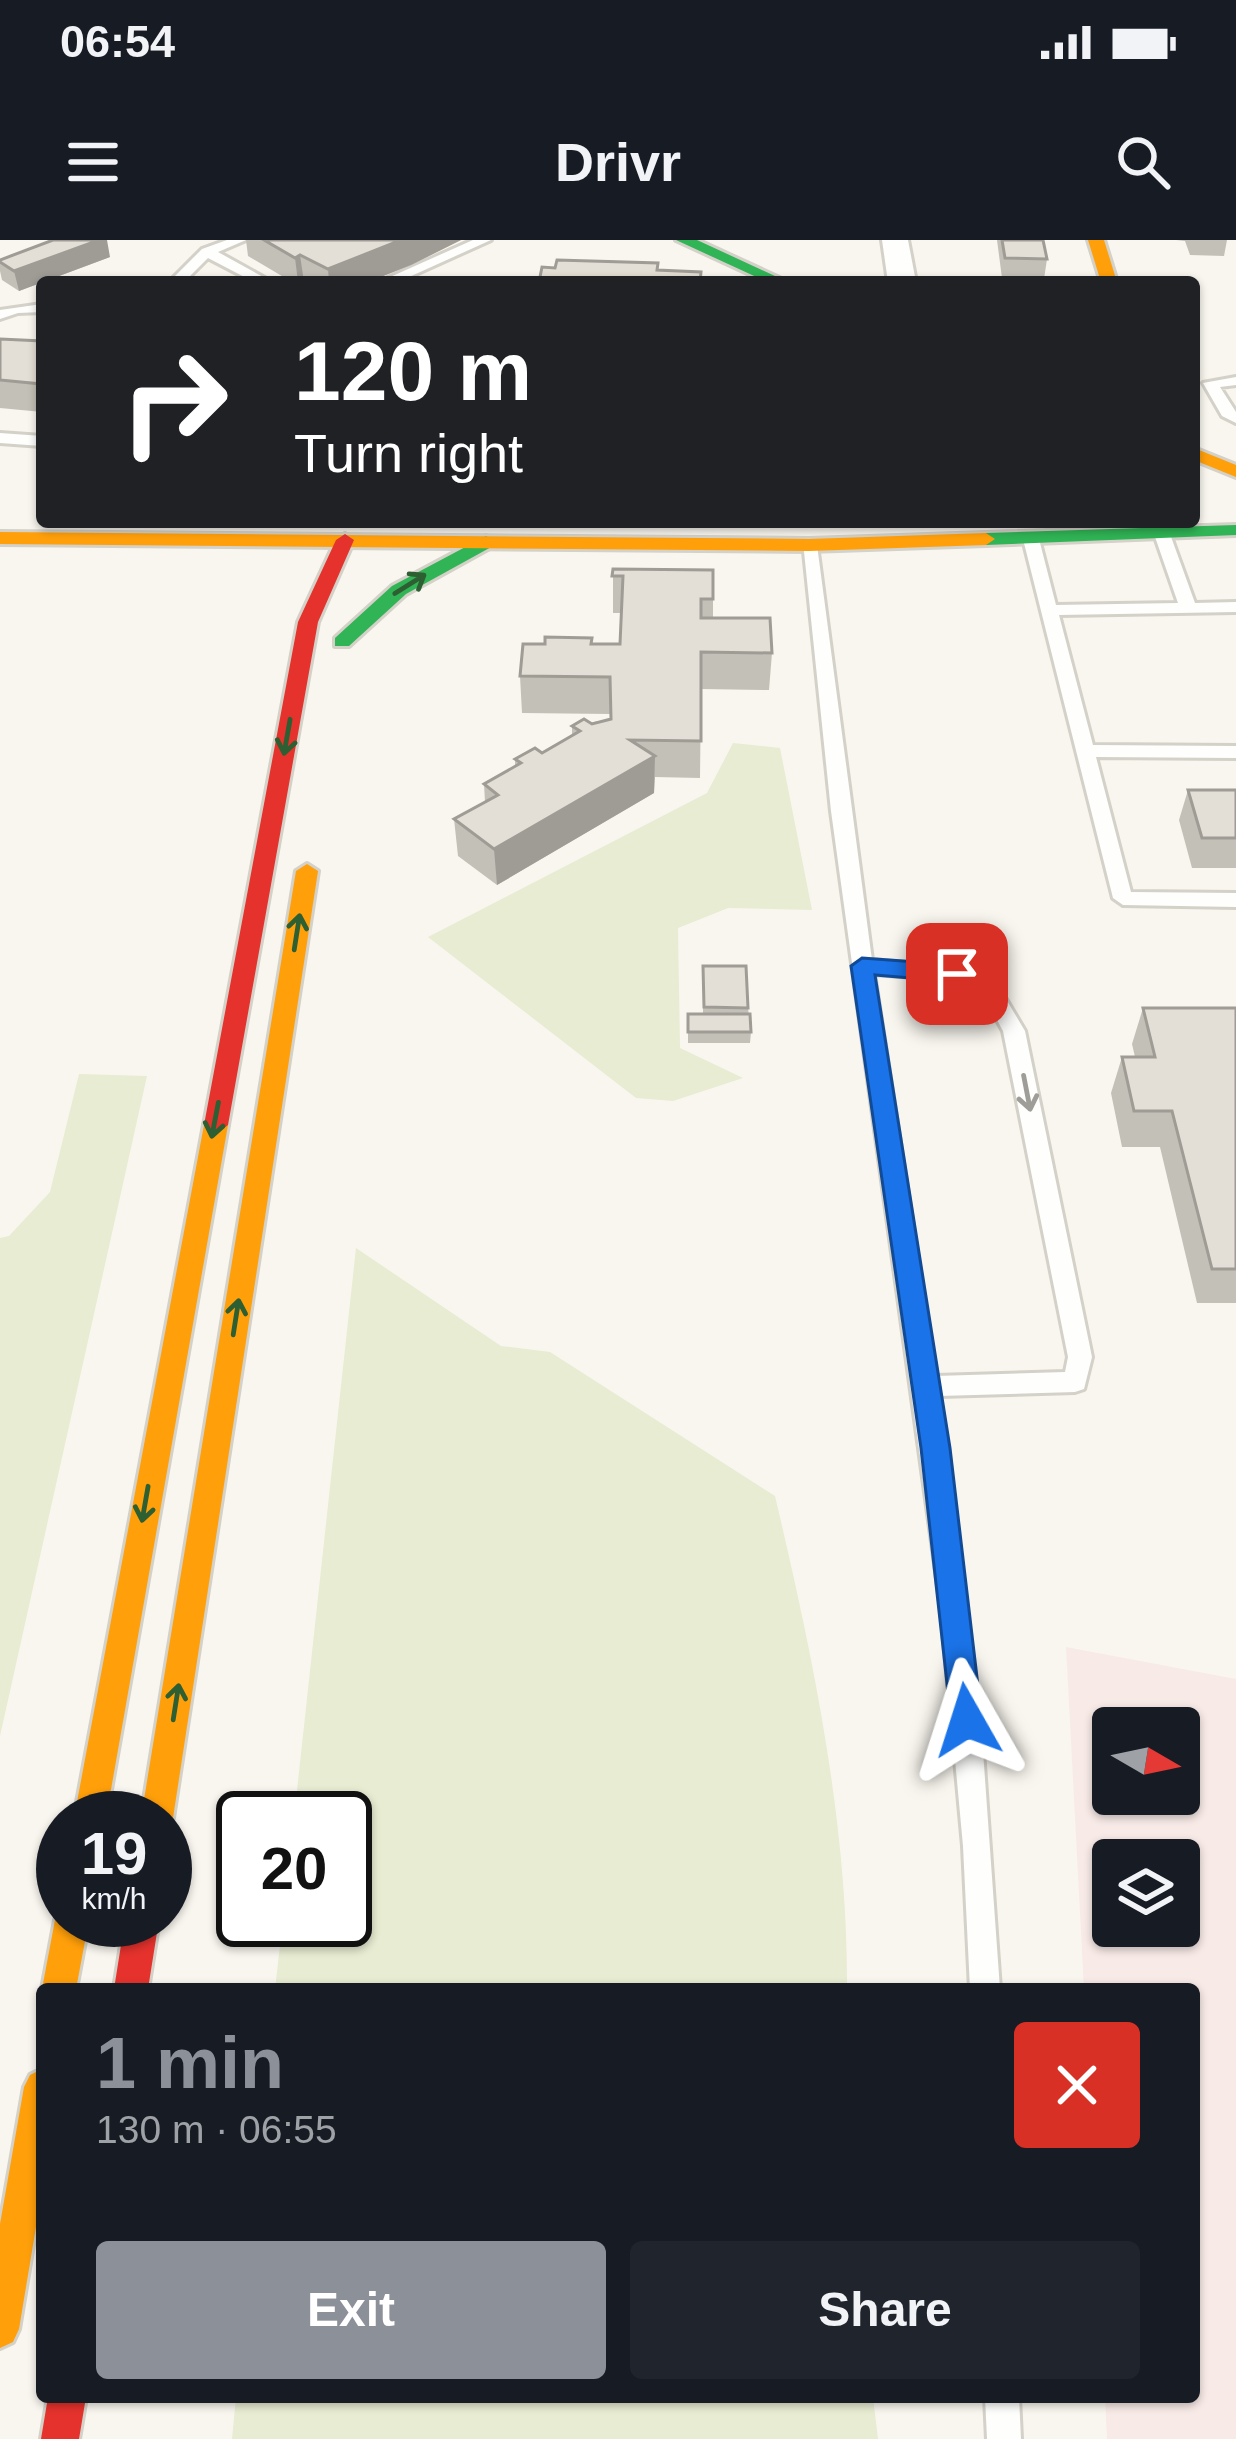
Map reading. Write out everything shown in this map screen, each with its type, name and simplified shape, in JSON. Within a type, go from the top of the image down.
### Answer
[{"type":"main road","points":[[684,240],[766,276]]},
{"type":"main road","points":[[1096,240],[1107,276]]},
{"type":"main road","points":[[1200,456],[1236,472]]},
{"type":"main road","points":[[0,538],[76,530],[345,540],[808,545],[1168,528],[1236,530]]},
{"type":"main road","points":[[345,540],[340,652],[399,590],[488,540]]},
{"type":"main road","points":[[95,1791],[308,622],[345,540]]},
{"type":"main road","points":[[162,1791],[312,835]]},
{"type":"main road","points":[[60,1983],[67,1947]]},
{"type":"main road","points":[[132,1983],[138,1947]]},
{"type":"main road","points":[[0,2329],[36,2122]]},
{"type":"main road","points":[[60,2439],[66,2403]]},
{"type":"street","points":[[895,240],[901,276]]},
{"type":"lane","points":[[182,276],[207,252],[239,240]]},
{"type":"lane","points":[[400,276],[484,240]]},
{"type":"lane","points":[[207,252],[253,276]]},
{"type":"lane","points":[[0,315],[36,308]]},
{"type":"lane","points":[[1236,381],[1210,383],[1227,413],[1236,418]]},
{"type":"lane","points":[[0,438],[36,441]]},
{"type":"lane","points":[[1168,528],[1188,608]]},
{"type":"lane","points":[[1040,533],[1049,610],[1123,898],[1236,900]]},
{"type":"lane","points":[[808,545],[827,733],[926,1386],[982,1857],[985,1983]]},
{"type":"lane","points":[[1049,610],[1236,608]]},
{"type":"lane","points":[[1085,752],[1236,752]]},
{"type":"lane","points":[[862,966],[957,974],[990,989],[1014,1031],[1080,1357],[1075,1382],[926,1386]]},
{"type":"lane","points":[[1002,2403],[1004,2439]]},
{"type":"shaded area","points":[[1066,1647],[1236,1679],[1236,2439],[1107,2439],[1105,2403],[1200,2403],[1200,1983],[1084,1983]]},
{"type":"green space","points":[[733,743],[780,748],[812,910],[728,908],[678,928],[680,1048],[743,1078],[673,1101],[636,1098],[428,937],[707,793]]},
{"type":"green space","points":[[79,1074],[147,1076],[0,1736],[0,1238],[9,1236],[50,1192]]},
{"type":"green space","points":[[356,1248],[501,1346],[550,1352],[775,1496],[826,1741],[842,1865],[847,1983],[276,1983],[280,1947],[372,1947],[372,1791],[297,1791]]},
{"type":"green space","points":[[235,2403],[874,2403],[878,2439],[232,2439]]},
{"type":"building","points":[[53,240],[99,240],[14,271],[0,262],[0,260]]},
{"type":"building","points":[[264,240],[401,240],[328,269],[300,255],[295,258]]},
{"type":"building","points":[[1002,240],[1043,240],[1047,259],[1005,258]]},
{"type":"building","points":[[557,260],[658,263],[657,270],[701,272],[701,276],[540,276],[542,267],[555,268]]},
{"type":"building","points":[[0,339],[36,341],[36,383],[0,380]]},
{"type":"building","points":[[613,569],[713,570],[713,599],[701,599],[701,618],[770,618],[772,653],[701,652],[701,741],[630,740],[655,756],[494,849],[454,819],[498,795],[484,784],[521,763],[515,759],[535,748],[542,753],[580,731],[572,726],[584,719],[592,724],[611,719],[610,677],[520,676],[523,644],[545,644],[545,637],[620,644],[623,576],[612,576]]},
{"type":"building","points":[[1188,790],[1236,790],[1236,838],[1202,838]]},
{"type":"building","points":[[703,966],[746,966],[748,1008],[704,1007]]},
{"type":"building","points":[[1143,1008],[1236,1008],[1236,1269],[1212,1269],[1172,1111],[1134,1111],[1122,1057],[1155,1057]]},
{"type":"building","points":[[688,1014],[750,1014],[751,1032],[688,1032]]},
{"type":"traffic: fast","points":[[684,240],[766,276]]},
{"type":"traffic: fast","points":[[986,539],[1236,530]]},
{"type":"traffic: fast","points":[[342,642],[399,590],[486,542]]},
{"type":"traffic: slow","points":[[1096,240],[1107,276]]},
{"type":"traffic: slow","points":[[1200,456],[1236,472]]},
{"type":"traffic: slow","points":[[0,538],[809,545],[986,539]]},
{"type":"traffic: slow","points":[[161,1791],[307,871]]},
{"type":"traffic: slow","points":[[95,1791],[216,1125]]},
{"type":"traffic: slow","points":[[60,1983],[67,1947]]},
{"type":"traffic: slow","points":[[0,2329],[36,2122]]},
{"type":"traffic: jam","points":[[216,1125],[308,622],[345,540]]},
{"type":"traffic: jam","points":[[132,1983],[138,1947]]},
{"type":"traffic: jam","points":[[60,2439],[66,2403]]},
{"type":"route","points":[[957,974],[862,966],[936,1448],[967,1720]]}]
